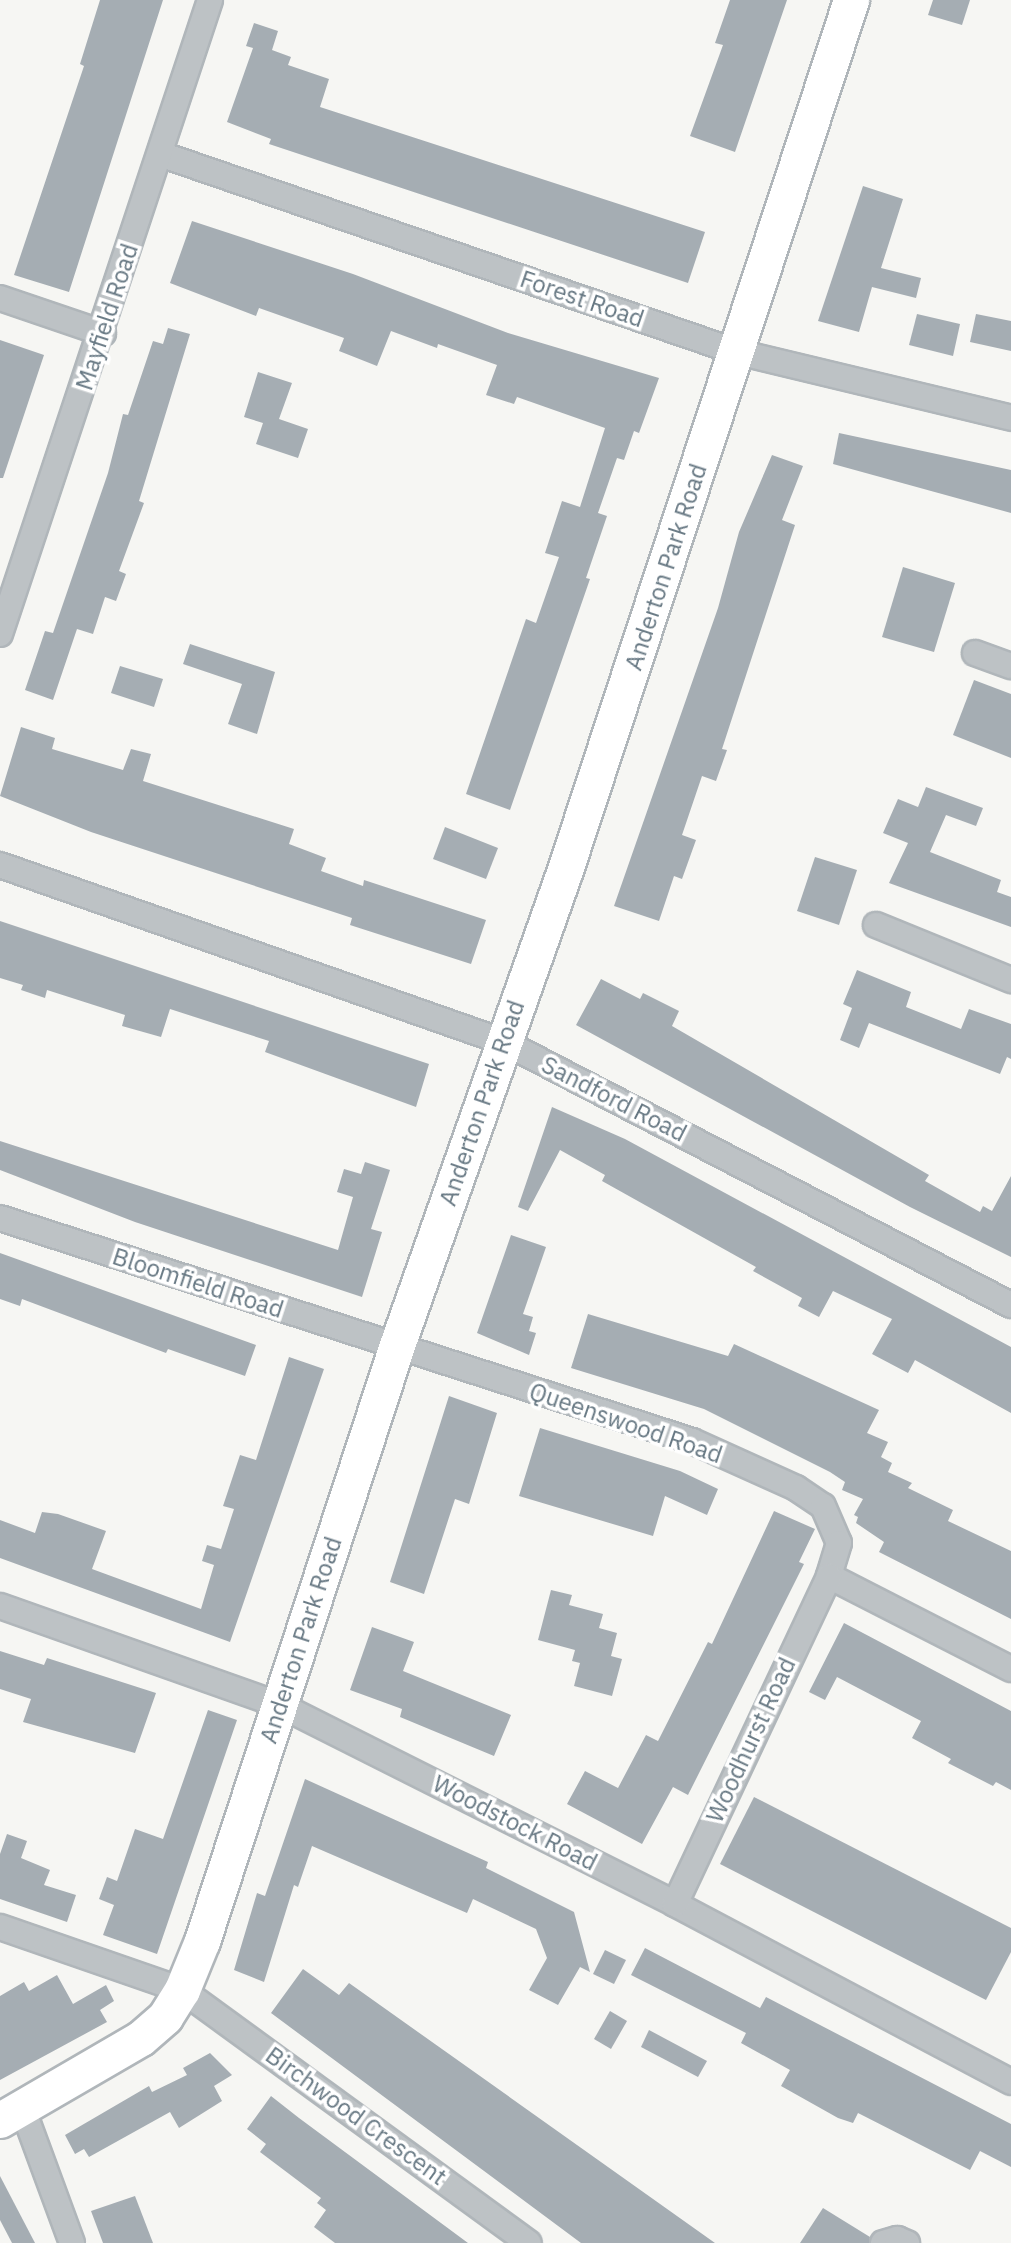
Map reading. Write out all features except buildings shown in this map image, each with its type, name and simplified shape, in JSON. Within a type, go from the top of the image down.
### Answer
[{"type":"street","name":"Mayfield Road","points":[[0,634],[103,333],[210,0]]},
{"type":"street","name":"Anderton Park Road","points":[[11,2113],[141,2038],[165,2017],[182,1990],[280,1704],[396,1348],[504,1042],[737,352],[851,0]]},
{"type":"street","name":"Forest Road","points":[[160,153],[737,352],[1011,418]]},
{"type":"street","points":[[0,298],[103,333]]},
{"type":"street","points":[[975,653],[1011,666]]},
{"type":"street","name":"Sandford Road","points":[[0,865],[504,1042],[1011,1305]]},
{"type":"street","points":[[876,925],[1011,980]]},
{"type":"street","name":"Bloomfield Road","points":[[0,1218],[396,1348]]},
{"type":"street","name":"Queenswood Road","points":[[396,1348],[692,1441],[796,1488],[823,1506],[836,1529],[837,1556],[829,1576]]},
{"type":"street","points":[[829,1576],[1011,1669]]},
{"type":"street","name":"Woodhurst Road","points":[[674,1904],[829,1576]]},
{"type":"street","name":"Woodstock Road","points":[[0,1606],[280,1704],[674,1904],[1011,2082]]},
{"type":"street","name":"Birchwood Crescent","points":[[0,1927],[182,1990],[529,2243]]},
{"type":"street","points":[[11,2113],[72,2243]]},
{"type":"street","points":[[883,2243],[897,2239],[907,2243]]}]
